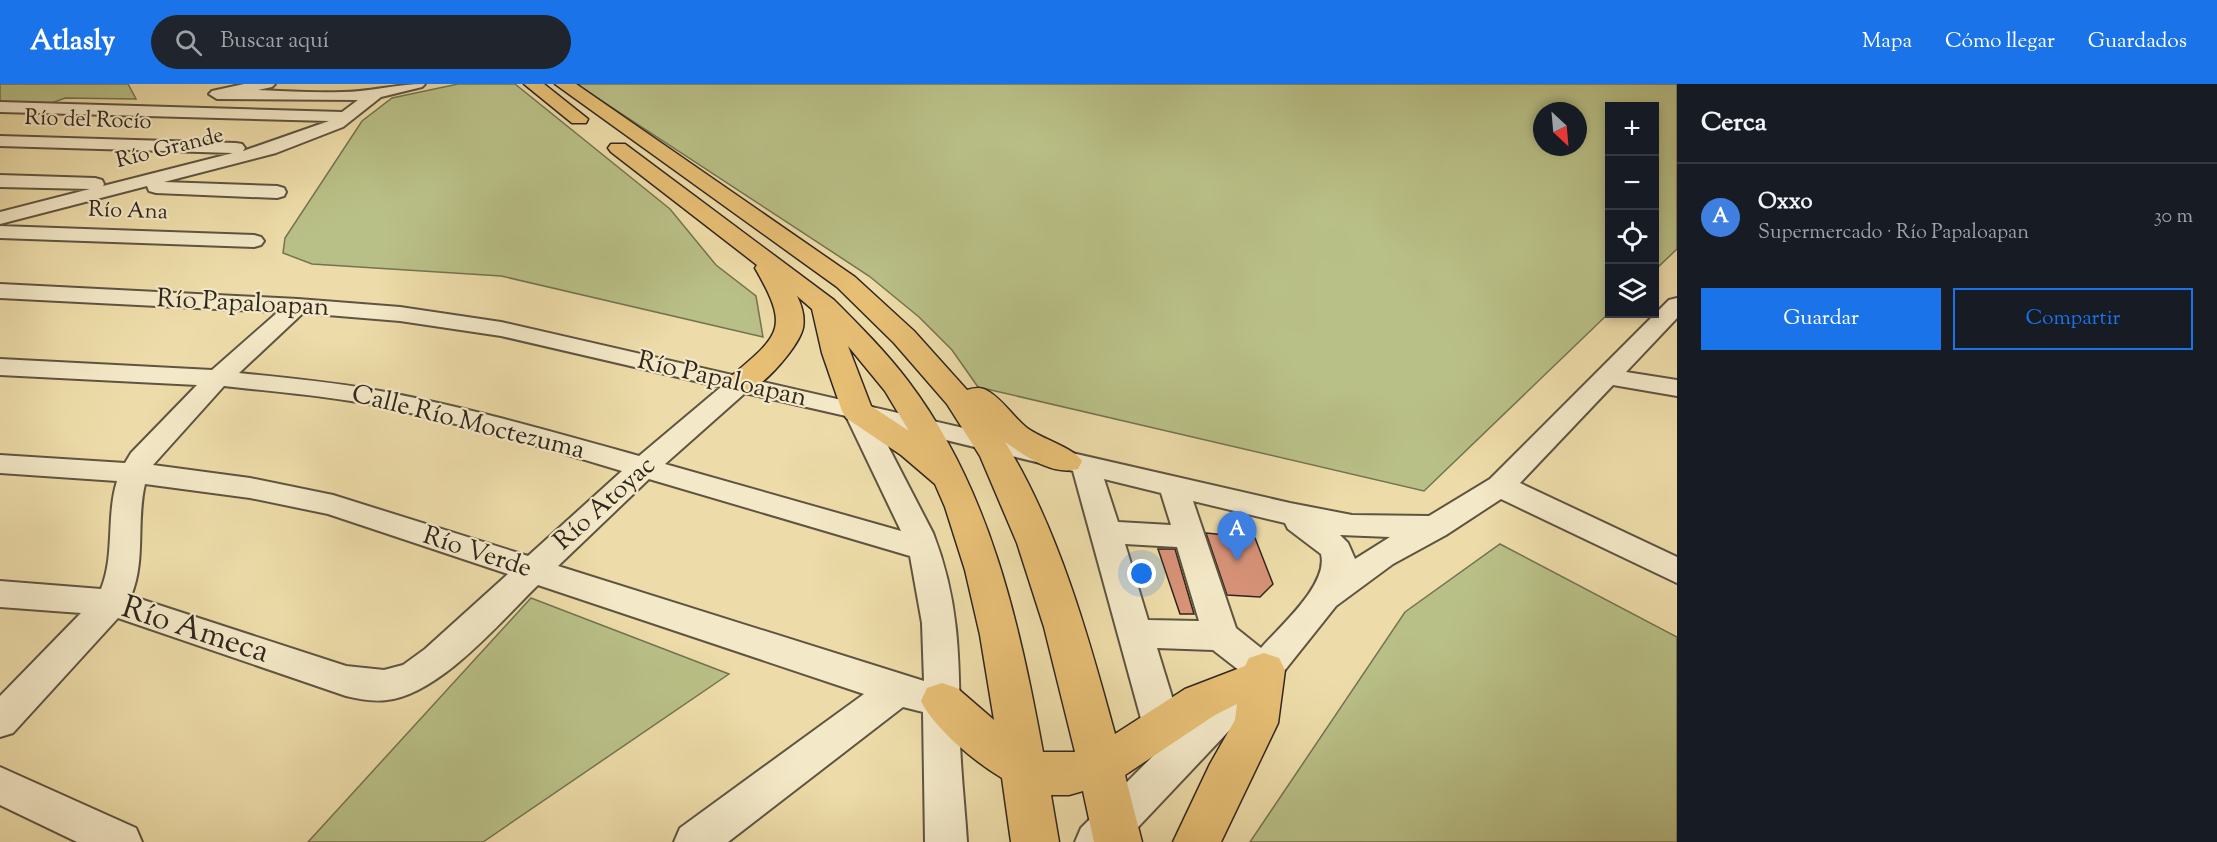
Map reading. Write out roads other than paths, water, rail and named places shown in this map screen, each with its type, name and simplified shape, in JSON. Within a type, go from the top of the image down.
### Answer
[{"type":"main road","points":[[533,84],[825,306],[870,354],[924,426],[960,498],[986,574],[1002,639],[1035,842]]},
{"type":"main road","points":[[564,84],[846,282],[886,318],[937,374],[995,454],[1047,569],[1101,766],[1109,836]]},
{"type":"main road","points":[[576,116],[604,128],[627,128]]},
{"type":"main road","points":[[740,384],[783,343],[790,324],[791,314],[784,296],[758,254]]},
{"type":"main road","points":[[825,306],[836,353],[857,411],[912,448],[960,498]]},
{"type":"main road","points":[[937,374],[966,389],[1029,444],[1069,462]]},
{"type":"main road","points":[[995,454],[1030,460],[1069,462]]},
{"type":"main road","points":[[960,498],[974,490],[982,480],[995,454]]},
{"type":"main road","points":[[942,701],[1001,753],[1022,766],[1058,775],[1076,774],[1101,766],[1200,702],[1257,676],[1256,723],[1226,779],[1197,842]]},
{"type":"street","points":[[267,84],[211,95],[342,97],[376,94],[417,84]]},
{"type":"street","points":[[363,84],[376,94]]},
{"type":"street","name":"Río Grande","points":[[0,218],[270,149],[320,132],[349,117],[376,94]]},
{"type":"street","points":[[51,108],[69,99]]},
{"type":"street","points":[[0,107],[349,117]]},
{"type":"street","name":"Río del Rocío","points":[[0,141],[310,151]]},
{"type":"street","points":[[0,181],[277,192]]},
{"type":"street","name":"Río Ana","points":[[0,232],[254,241]]},
{"type":"street","name":"Río Papaloapan","points":[[0,291],[298,306],[400,314],[501,328],[924,426],[995,454]]},
{"type":"street","points":[[1109,836],[1257,676],[1325,597],[1356,572],[1435,527],[1500,486],[1677,305]]},
{"type":"street","points":[[0,721],[112,603],[123,575],[127,496],[134,471],[153,446],[218,378],[298,306]]},
{"type":"street","name":"Calle Río Moctezuma","points":[[0,367],[218,378],[331,390],[383,399],[529,434],[924,549]]},
{"type":"street","points":[[1613,368],[1677,369]]},
{"type":"street","points":[[1613,368],[1677,387]]},
{"type":"street","name":"Río Atoyac","points":[[386,687],[405,681],[425,670],[644,467],[740,384]]},
{"type":"street","points":[[857,411],[872,448],[903,500],[924,549],[938,606],[942,640],[941,744],[946,842]]},
{"type":"street","points":[[1069,462],[1290,514],[1352,526],[1435,527]]},
{"type":"street","points":[[1069,462],[1106,532],[1162,726]]},
{"type":"street","name":"Río Verde","points":[[0,464],[134,471],[277,491],[333,505],[898,690],[942,701]]},
{"type":"street","points":[[1500,486],[1677,571]]},
{"type":"street","points":[[1174,487],[1221,636],[1257,676]]},
{"type":"street","points":[[1290,514],[1325,538],[1338,556],[1338,574],[1325,597]]},
{"type":"street","points":[[1106,532],[1188,537]]},
{"type":"street","name":"Río Ameca","points":[[0,594],[112,603],[346,681],[386,687]]},
{"type":"street","points":[[1135,633],[1221,636]]},
{"type":"street","points":[[695,842],[898,690]]},
{"type":"street","points":[[0,785],[121,842]]},
{"type":"place","name":"Oxxo","points":[[1237,561]]}]
